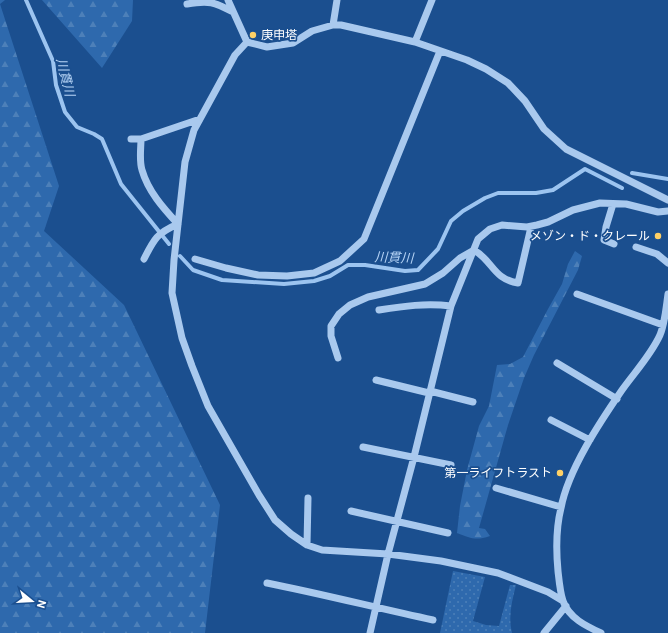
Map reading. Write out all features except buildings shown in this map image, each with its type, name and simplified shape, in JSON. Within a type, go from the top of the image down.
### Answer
[{"type":"street","points":[[228,0],[247,42]]},
{"type":"street","points":[[333,25],[336,0]]},
{"type":"street","points":[[415,42],[432,0]]},
{"type":"street","points":[[187,4],[200,1],[212,2],[233,12]]},
{"type":"street","points":[[247,42],[267,47],[293,43],[312,31],[333,25],[342,25],[415,42],[467,60],[486,69],[508,84],[525,101],[544,129],[566,149],[668,200]]},
{"type":"street","points":[[247,42],[235,55],[194,130],[185,162],[172,293],[182,338],[208,406],[259,495],[275,520],[290,534],[307,545],[322,550],[388,554],[441,561],[498,573],[548,592],[564,604],[575,619],[601,633]]},
{"type":"street","points":[[195,259],[258,275],[287,276],[314,273],[340,261],[364,239],[440,51]]},
{"type":"street","points":[[131,139],[141,139],[200,119]]},
{"type":"street","points":[[141,139],[142,169],[152,192],[161,206],[178,224]]},
{"type":"street","points":[[370,633],[396,522],[452,306],[478,239],[490,229],[502,225],[531,227],[548,222],[573,210],[600,203],[626,204],[658,212],[668,211]]},
{"type":"street","points":[[613,204],[604,240],[614,244]]},
{"type":"street","points":[[144,259],[156,237],[163,231],[178,224]]},
{"type":"street","points":[[474,250],[483,256],[499,276],[509,282],[518,283],[531,227]]},
{"type":"street","points":[[636,246],[656,254],[668,263]]},
{"type":"street","points":[[338,358],[331,336],[331,326],[339,314],[350,305],[368,297],[425,284],[442,273],[460,258],[474,250]]},
{"type":"street","points":[[577,294],[663,324]]},
{"type":"street","points":[[544,633],[564,604],[557,557],[557,533],[561,507],[570,480],[590,440],[637,369],[651,352],[660,335],[668,294]]},
{"type":"street","points":[[379,310],[417,304],[452,306]]},
{"type":"street","points":[[557,363],[617,399]]},
{"type":"street","points":[[376,380],[473,402]]},
{"type":"street","points":[[551,420],[590,440]]},
{"type":"street","points":[[363,448],[451,465]]},
{"type":"street","points":[[496,488],[561,507]]},
{"type":"street","points":[[307,545],[308,498]]},
{"type":"street","points":[[350,511],[448,533]]},
{"type":"street","points":[[267,583],[433,620]]},
{"type":"green space","points":[[42,0],[133,0],[132,21],[102,68]]},
{"type":"green space","points":[[0,4],[59,186],[44,231],[124,305],[220,505],[205,633],[0,633]]},
{"type":"green space","points":[[575,251],[582,256],[578,270],[534,355],[524,378],[508,425],[479,528],[485,529],[490,536],[473,538],[457,533],[460,506],[467,470],[479,426],[489,406],[497,365],[510,364],[523,357],[562,284],[568,264]]},
{"type":"green space","points":[[453,571],[485,577],[473,621],[486,625],[499,626],[510,585],[516,585],[510,615],[512,633],[440,633]]},
{"type":"waterway","name":"川貫川","points":[[26,0],[53,61],[56,85],[65,112],[77,127],[102,139],[121,184],[169,244]]},
{"type":"waterway","name":"川貫川","points":[[180,256],[193,270],[222,280],[284,284],[314,281],[330,276],[348,265],[365,265],[405,271],[418,270],[438,249],[451,221],[463,211],[485,198],[498,193],[536,193],[553,190],[585,169],[622,188]]},
{"type":"waterway","name":"川貫川","points":[[632,173],[668,179]]},
{"type":"place","name":"庚申塔","points":[[253,35]]},
{"type":"place","name":"メゾン・ド・クレール","points":[[658,236]]},
{"type":"place","name":"第一ライフトラスト","points":[[560,473]]}]
